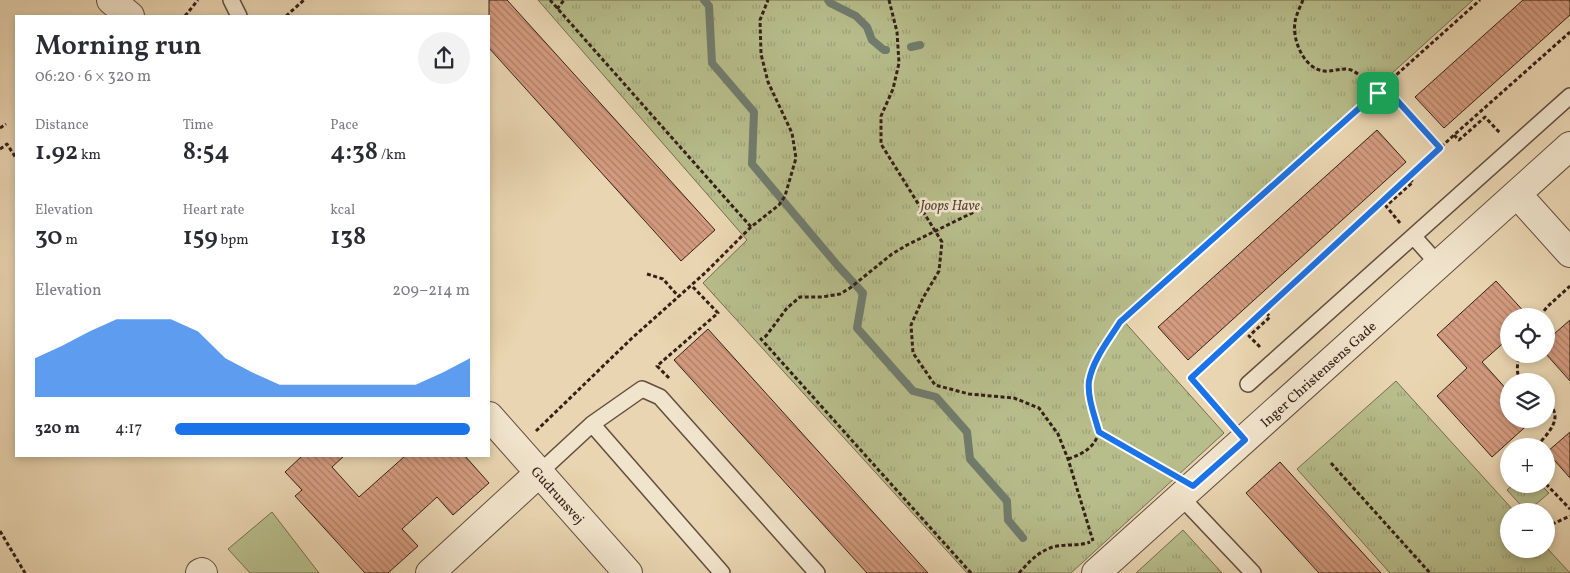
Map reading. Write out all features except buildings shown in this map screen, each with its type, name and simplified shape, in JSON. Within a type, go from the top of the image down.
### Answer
[{"type":"street","points":[[111,0],[129,15]]},
{"type":"street","name":"Inger Christensens Gade","points":[[1096,573],[1570,146]]},
{"type":"street","points":[[1518,194],[1570,253]]},
{"type":"street","name":"Gudrunsvej","points":[[490,417],[628,573]]},
{"type":"street","points":[[430,573],[539,473]]},
{"type":"lane","points":[[231,0],[238,15]]},
{"type":"lane","points":[[1248,384],[1570,96]]},
{"type":"lane","points":[[1414,237],[1439,265]]},
{"type":"lane","points":[[539,473],[592,424],[642,389],[660,397],[816,573]]},
{"type":"lane","points":[[592,424],[722,573]]},
{"type":"lane","points":[[1187,491],[1253,573]]},
{"type":"path","points":[[186,15],[198,0]]},
{"type":"path","points":[[287,15],[304,0]]},
{"type":"path","points":[[550,0],[750,228]]},
{"type":"path","points":[[558,9],[564,0]]},
{"type":"path","points":[[517,448],[630,339],[679,297],[750,228],[779,205],[785,196],[796,158],[792,133],[768,82],[761,54],[760,20],[768,0]]},
{"type":"path","points":[[889,0],[897,32],[900,63],[893,89],[882,116],[881,144],[942,242],[939,271],[923,298],[911,325],[914,353],[935,385],[969,394],[1014,398],[1039,408],[1058,434],[1068,459],[1093,541],[1082,545],[1051,547],[1032,559],[1019,573]]},
{"type":"path","points":[[1303,0],[1295,22],[1296,39],[1302,55],[1312,67],[1324,71],[1349,69],[1359,74],[1378,93]]},
{"type":"path","points":[[1068,459],[1078,456],[1089,449],[1096,441],[1099,432],[1090,398],[1089,382],[1096,360],[1120,322],[1480,0]]},
{"type":"path","points":[[1245,440],[1191,378],[1454,135],[1570,32]]},
{"type":"path","points":[[1384,86],[1440,148]]},
{"type":"path","points":[[1454,135],[1459,140],[1486,117]]},
{"type":"path","points":[[0,128],[6,124]]},
{"type":"path","points":[[0,149],[7,144],[15,156]]},
{"type":"path","points":[[1386,206],[1413,182],[1408,178]]},
{"type":"path","points":[[971,573],[761,339],[766,336],[787,308],[800,296],[832,296],[840,294],[907,245],[982,208]]},
{"type":"path","points":[[646,274],[663,279],[679,297]]},
{"type":"path","points":[[670,379],[657,366],[718,313],[691,285]]},
{"type":"path","points":[[1546,308],[1570,286]]},
{"type":"path","points":[[1250,336],[1270,317],[1264,310]]},
{"type":"path","points":[[1544,438],[1553,428]]},
{"type":"path","points":[[1099,432],[1187,491]]},
{"type":"path","points":[[1331,462],[1430,573]]},
{"type":"path","points":[[1555,493],[1570,509]]},
{"type":"path","points":[[1555,523],[1570,516]]},
{"type":"path","points":[[0,531],[25,573]]},
{"type":"green space","name":"Joops Have","points":[[538,0],[1473,0],[1121,318],[1224,433],[1071,573],[967,573],[703,283],[747,240]]},
{"type":"green space","points":[[1396,381],[1507,503],[1500,503],[1500,558],[1555,557],[1570,573],[1390,573],[1297,469]]},
{"type":"green space","points":[[1510,493],[1549,493],[1537,503],[1519,503]]},
{"type":"green space","points":[[272,512],[319,573],[250,573],[228,549]]},
{"type":"green space","points":[[1183,530],[1222,573],[1136,573]]},
{"type":"waterway","points":[[704,0],[709,6],[712,63],[754,112],[752,164],[863,293],[857,328],[913,391],[936,397],[967,432],[970,459],[1007,501],[1008,520],[1023,538]]},
{"type":"waterway","points":[[828,0],[830,3],[856,16],[867,27],[872,40],[886,50]]},
{"type":"waterway","points":[[911,47],[920,45]]},
{"type":"route","points":[[1384,86],[1440,148],[1191,378],[1245,440],[1193,486],[1099,432],[1090,398],[1089,382],[1096,360],[1120,322],[1378,93],[1384,86]]}]
